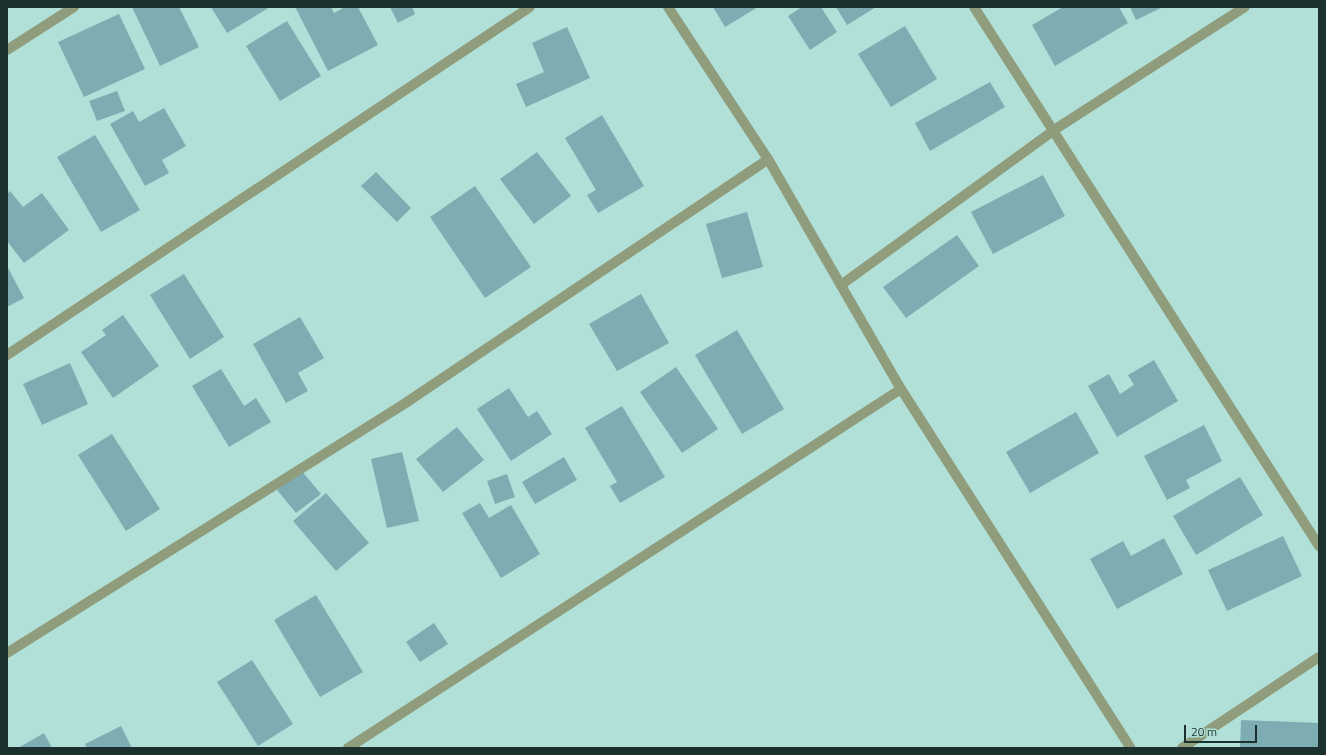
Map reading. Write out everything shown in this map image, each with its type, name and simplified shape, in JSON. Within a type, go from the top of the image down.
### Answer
[{"type":"street","points":[[7,50],[74,7]]},
{"type":"street","points":[[7,355],[530,7]]},
{"type":"street","points":[[668,7],[768,159],[901,389],[1131,748]]},
{"type":"street","points":[[974,7],[1319,546]]},
{"type":"street","points":[[841,285],[1054,130],[1245,7]]},
{"type":"street","points":[[7,653],[407,402],[768,159]]},
{"type":"street","points":[[348,748],[901,389]]},
{"type":"street","points":[[1182,748],[1319,657]]},
{"type":"building","points":[[132,7],[179,7],[199,47],[160,66]]},
{"type":"building","points":[[211,7],[270,7],[227,33]]},
{"type":"building","points":[[295,7],[331,7],[334,13],[345,7],[358,7],[378,45],[328,71]]},
{"type":"building","points":[[390,7],[412,7],[415,14],[398,23]]},
{"type":"building","points":[[713,7],[758,7],[725,27]]},
{"type":"building","points":[[802,7],[821,7],[837,32],[810,50],[788,16]]},
{"type":"building","points":[[836,7],[876,7],[847,25]]},
{"type":"building","points":[[1063,7],[1119,7],[1128,23],[1055,66],[1032,25]]},
{"type":"building","points":[[1130,7],[1163,7],[1136,20]]},
{"type":"building","points":[[119,14],[145,69],[84,97],[58,42]]},
{"type":"building","points":[[287,21],[321,76],[280,101],[246,46]]},
{"type":"building","points":[[905,26],[937,79],[891,107],[858,54]]},
{"type":"building","points":[[567,27],[590,78],[526,107],[516,84],[544,72],[532,43]]},
{"type":"building","points":[[990,82],[1005,107],[930,151],[915,123]]},
{"type":"building","points":[[117,91],[125,111],[97,121],[89,101]]},
{"type":"building","points":[[164,108],[186,146],[162,160],[169,173],[145,186],[110,124],[133,111],[139,122]]},
{"type":"building","points":[[602,115],[644,186],[598,213],[587,195],[596,190],[565,138]]},
{"type":"building","points":[[95,135],[140,210],[101,232],[57,157]]},
{"type":"building","points":[[537,152],[571,196],[534,224],[500,179]]},
{"type":"building","points":[[376,172],[411,208],[397,222],[361,186]]},
{"type":"building","points":[[1043,175],[1065,216],[993,254],[971,212]]},
{"type":"building","points":[[475,186],[531,267],[485,298],[430,217]]},
{"type":"building","points":[[10,191],[23,207],[42,193],[69,230],[24,263],[7,241],[7,194]]},
{"type":"building","points":[[747,212],[763,267],[722,278],[706,224]]},
{"type":"building","points":[[957,235],[979,266],[906,318],[883,287]]},
{"type":"building","points":[[7,266],[24,298],[7,307]]},
{"type":"building","points":[[184,274],[224,337],[190,359],[150,295]]},
{"type":"building","points":[[641,294],[669,343],[617,371],[589,324]]},
{"type":"building","points":[[123,315],[159,366],[113,398],[81,352],[106,335],[102,330]]},
{"type":"building","points":[[300,317],[324,358],[298,373],[308,391],[286,403],[253,344]]},
{"type":"building","points":[[737,330],[784,409],[742,434],[695,355]]},
{"type":"building","points":[[1154,360],[1178,401],[1117,437],[1088,386],[1109,374],[1120,394],[1134,385],[1128,375]]},
{"type":"building","points":[[70,363],[88,404],[42,425],[23,384]]},
{"type":"building","points":[[676,367],[718,429],[682,453],[640,392]]},
{"type":"building","points":[[221,369],[244,406],[256,398],[271,422],[229,447],[192,386]]},
{"type":"building","points":[[509,388],[528,417],[537,411],[552,434],[511,461],[477,409]]},
{"type":"building","points":[[622,406],[665,477],[620,503],[610,486],[617,482],[585,428]]},
{"type":"building","points":[[1076,412],[1099,453],[1030,493],[1006,452]]},
{"type":"building","points":[[1204,425],[1222,461],[1186,480],[1190,488],[1167,500],[1144,456]]},
{"type":"building","points":[[457,427],[484,460],[443,492],[416,459]]},
{"type":"building","points":[[112,434],[160,509],[126,531],[78,455]]},
{"type":"building","points":[[402,452],[419,521],[387,528],[371,459]]},
{"type":"building","points":[[564,457],[577,480],[535,504],[522,482]]},
{"type":"building","points":[[301,470],[321,494],[296,513],[277,490]]},
{"type":"building","points":[[507,474],[515,497],[495,504],[487,481]]},
{"type":"building","points":[[1240,477],[1263,515],[1196,555],[1173,516]]},
{"type":"building","points":[[326,493],[369,543],[336,571],[293,521]]},
{"type":"building","points":[[480,503],[489,518],[511,505],[540,554],[501,578],[462,513]]},
{"type":"building","points":[[1283,536],[1302,576],[1227,611],[1208,570]]},
{"type":"building","points":[[1164,538],[1183,574],[1117,609],[1090,559],[1123,541],[1131,556]]},
{"type":"building","points":[[316,595],[363,672],[320,697],[274,620]]},
{"type":"building","points":[[434,623],[448,644],[420,662],[406,642]]},
{"type":"building","points":[[252,660],[293,724],[258,746],[217,682]]},
{"type":"building","points":[[1241,720],[1319,723],[1319,748],[1240,748]]},
{"type":"building","points":[[121,726],[132,748],[87,748],[85,744]]},
{"type":"building","points":[[44,733],[52,748],[18,748]]}]
